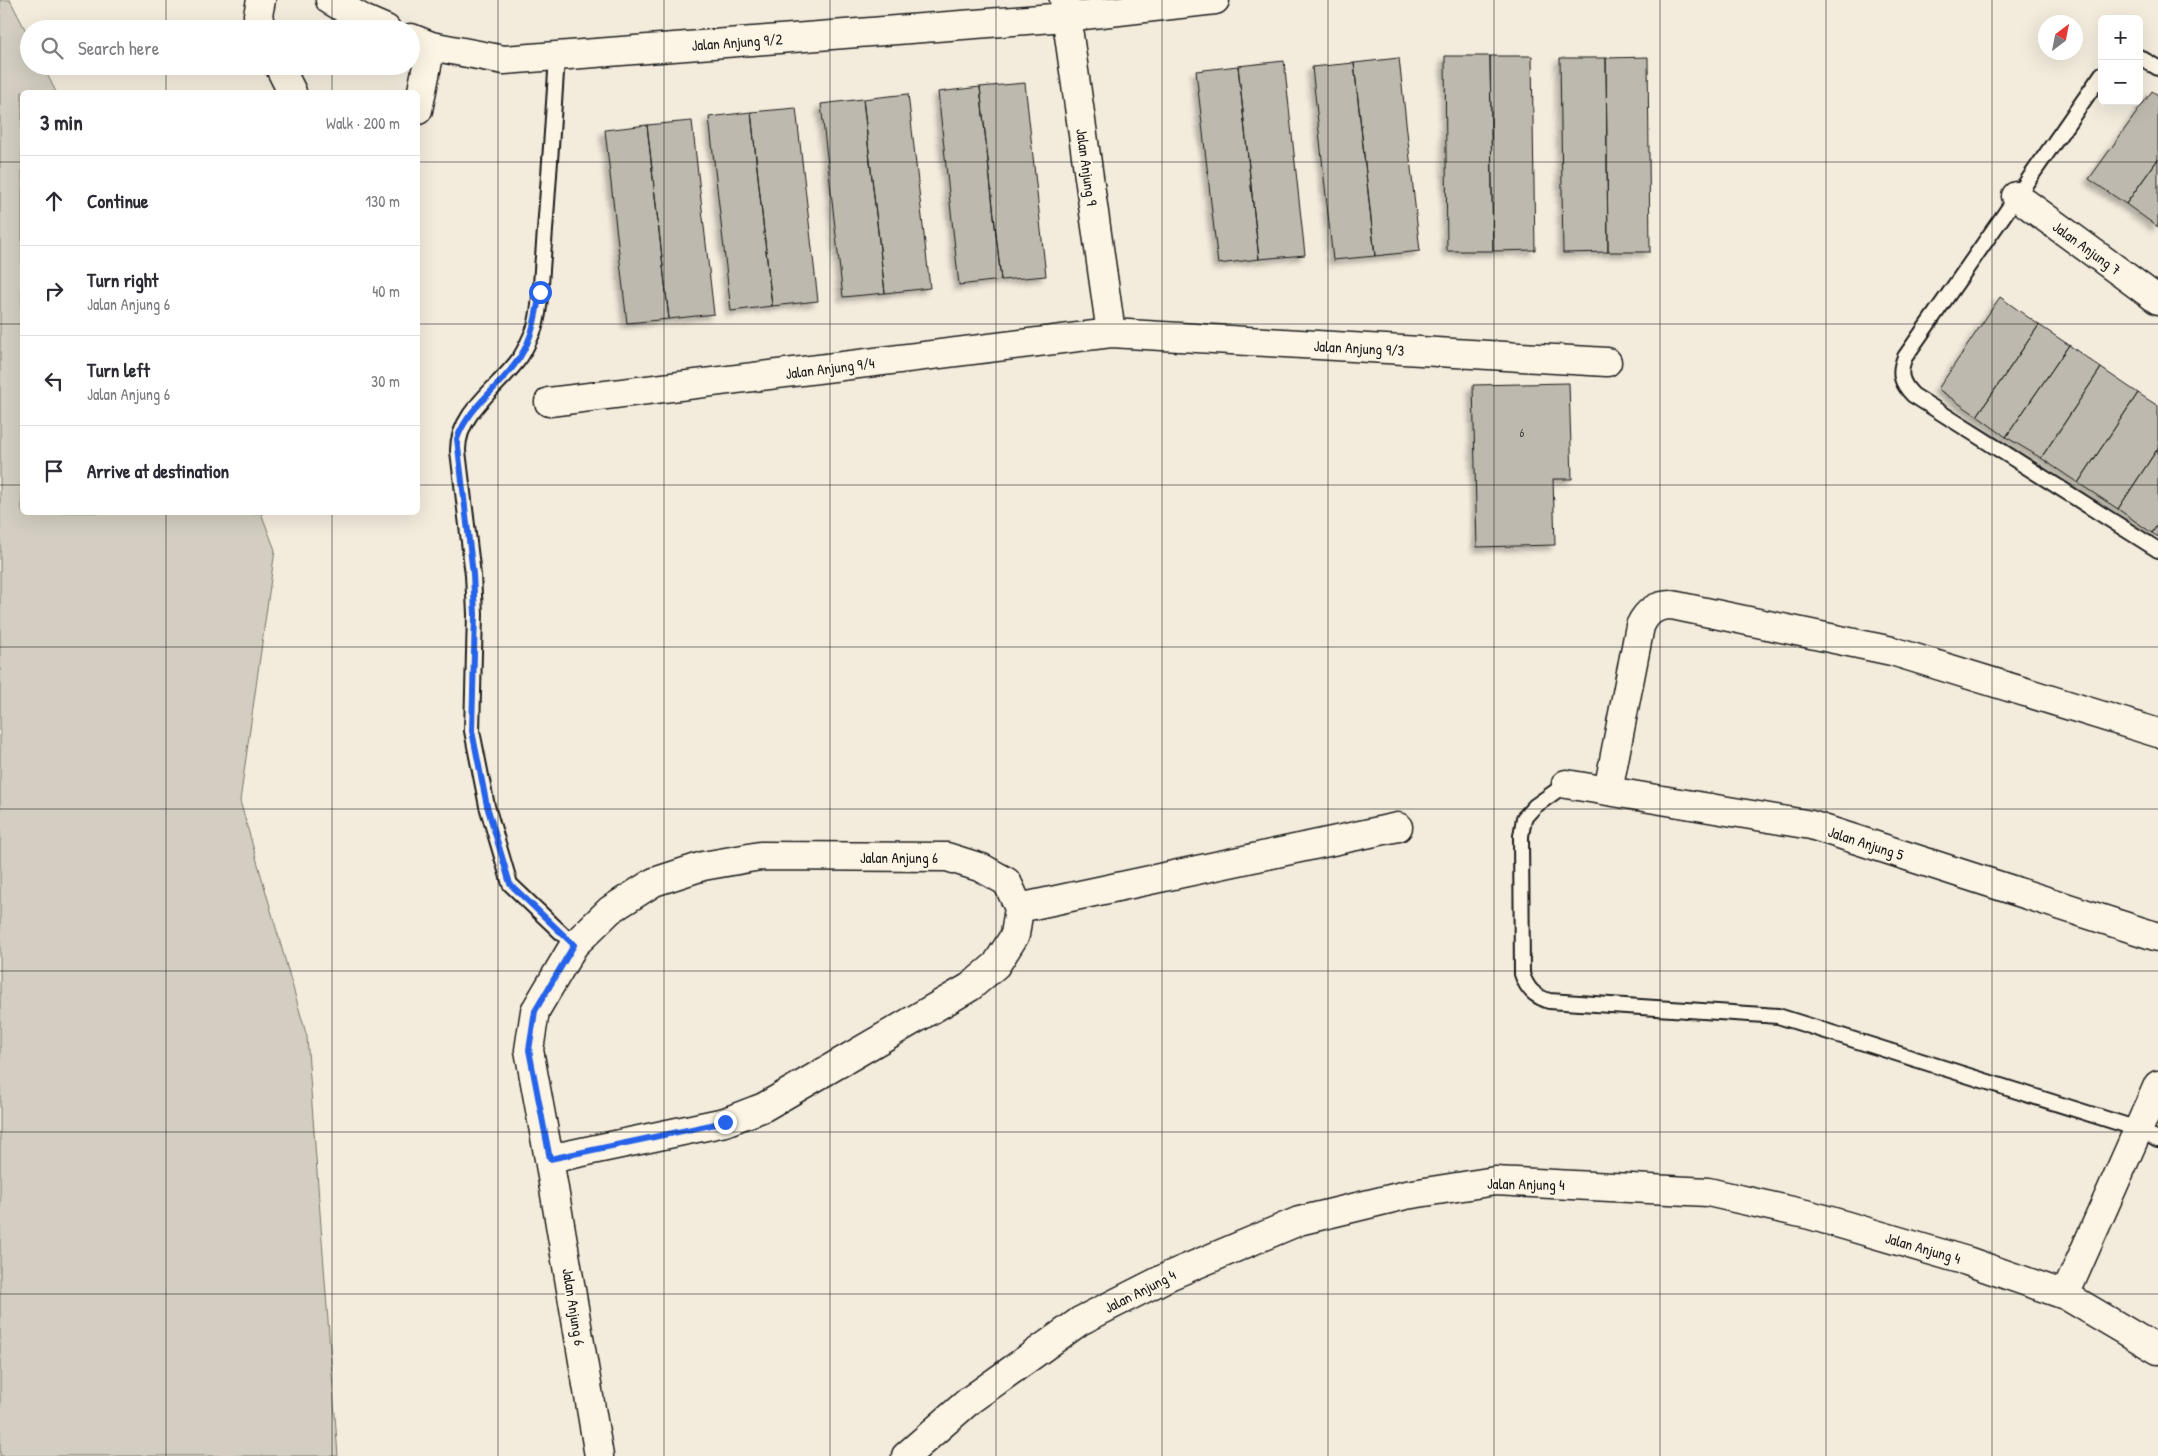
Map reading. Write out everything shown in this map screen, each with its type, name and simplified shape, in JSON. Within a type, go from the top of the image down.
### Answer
[{"type":"street","points":[[259,20],[258,14],[261,0]]},
{"type":"street","points":[[330,0],[363,20]]},
{"type":"street","name":"Jalan Anjung 9/2","points":[[421,42],[504,60],[1065,9],[1215,0]]},
{"type":"street","name":"Jalan Anjung 9","points":[[1065,9],[1111,333]]},
{"type":"street","points":[[420,65],[421,42]]},
{"type":"street","points":[[284,75],[291,90]]},
{"type":"street","points":[[419,90],[420,75]]},
{"type":"street","name":"Jalan Anjung 7","points":[[2016,196],[2158,300]]},
{"type":"street","name":"Jalan Anjung 9/3","points":[[1111,333],[1607,362]]},
{"type":"street","name":"Jalan Anjung 9/4","points":[[549,402],[1111,333]]},
{"type":"street","points":[[1608,791],[1640,626],[1645,616],[1652,609],[1662,605],[1682,607],[1892,651],[2158,733]]},
{"type":"street","name":"Jalan Anjung 5","points":[[1566,784],[1812,825],[2158,937]]},
{"type":"street","points":[[550,1159],[725,1122],[764,1107],[970,988],[996,965],[1015,935],[1019,908],[1398,827]]},
{"type":"street","name":"Jalan Anjung 6","points":[[599,1456],[550,1159],[529,1050],[535,1011],[574,945],[610,910],[654,882],[703,866],[760,856],[947,857],[982,868],[1007,882],[1019,908]]},
{"type":"street","points":[[2065,1295],[2148,1134],[2158,1085]]},
{"type":"street","name":"Jalan Anjung 4","points":[[906,1456],[970,1400],[1080,1321],[1171,1275],[1300,1221],[1406,1195],[1495,1181],[1708,1192],[1820,1218],[1967,1261],[2065,1295],[2158,1350]]},
{"type":"lane","points":[[557,56],[540,292],[534,328],[520,358],[479,404],[461,429],[457,439],[473,574],[475,614],[472,731],[487,806],[510,884],[574,945]]},
{"type":"lane","points":[[2143,59],[2158,68]]},
{"type":"lane","points":[[2098,80],[1905,357],[1901,367],[1901,377],[1905,387],[1913,395],[2158,550]]},
{"type":"lane","points":[[1566,784],[1535,806],[1524,818],[1521,836],[1522,974],[1526,986],[1538,998],[1548,1002],[1778,1016],[2148,1134]]},
{"type":"shaded area","points":[[0,0],[10,0],[20,20],[20,75],[48,75],[55,90],[20,90],[20,515],[262,515],[275,550],[240,801],[307,1037],[338,1456],[0,1456]]},
{"type":"building","points":[[1445,56],[1490,56],[1493,251],[1447,251]]},
{"type":"building","points":[[1490,56],[1532,56],[1535,250],[1493,251]]},
{"type":"building","points":[[1648,57],[1650,252],[1608,252],[1606,58]]},
{"type":"building","points":[[1399,58],[1420,251],[1375,256],[1354,63]]},
{"type":"building","points":[[1560,58],[1606,58],[1608,252],[1563,253]]},
{"type":"building","points":[[1284,61],[1305,255],[1259,259],[1238,66]]},
{"type":"building","points":[[1354,63],[1375,256],[1333,260],[1312,67]]},
{"type":"building","points":[[1238,66],[1259,259],[1218,264],[1196,71]]},
{"type":"building","points":[[1025,83],[1046,276],[1001,280],[980,87]]},
{"type":"building","points":[[980,87],[1001,280],[959,285],[938,92]]},
{"type":"building","points":[[2152,91],[2158,95],[2158,159],[2126,204],[2089,179]]},
{"type":"building","points":[[908,94],[930,288],[885,293],[863,99]]},
{"type":"building","points":[[863,99],[885,293],[843,297],[821,104]]},
{"type":"building","points":[[796,108],[818,301],[772,306],[751,112]]},
{"type":"building","points":[[751,112],[772,306],[731,311],[709,117]]},
{"type":"building","points":[[692,121],[714,314],[669,319],[647,125]]},
{"type":"building","points":[[647,125],[669,319],[627,323],[605,130]]},
{"type":"building","points":[[2158,159],[2158,227],[2126,204]]},
{"type":"building","points":[[2000,297],[2039,325],[1977,416],[1938,389]]},
{"type":"building","points":[[2039,325],[2069,345],[2006,437],[1977,416]]},
{"type":"building","points":[[2069,345],[2101,368],[2041,458],[2006,437]]},
{"type":"building","points":[[2101,368],[2138,393],[2078,483],[2041,458]]},
{"type":"building","points":[[1569,383],[1572,479],[1553,479],[1555,545],[1477,547],[1473,385]]},
{"type":"building","points":[[2138,393],[2158,406],[2158,448],[2118,509],[2078,483]]},
{"type":"building","points":[[2158,448],[2158,524],[2152,533],[2118,509]]},
{"type":"building","points":[[2158,524],[2158,537],[2152,533]]},
{"type":"route","points":[[540,292],[534,328],[520,358],[479,404],[461,429],[457,439],[473,574],[475,614],[472,664],[472,731],[487,806],[510,884],[574,945],[555,974],[535,1011],[529,1050],[550,1159],[725,1122]]}]
